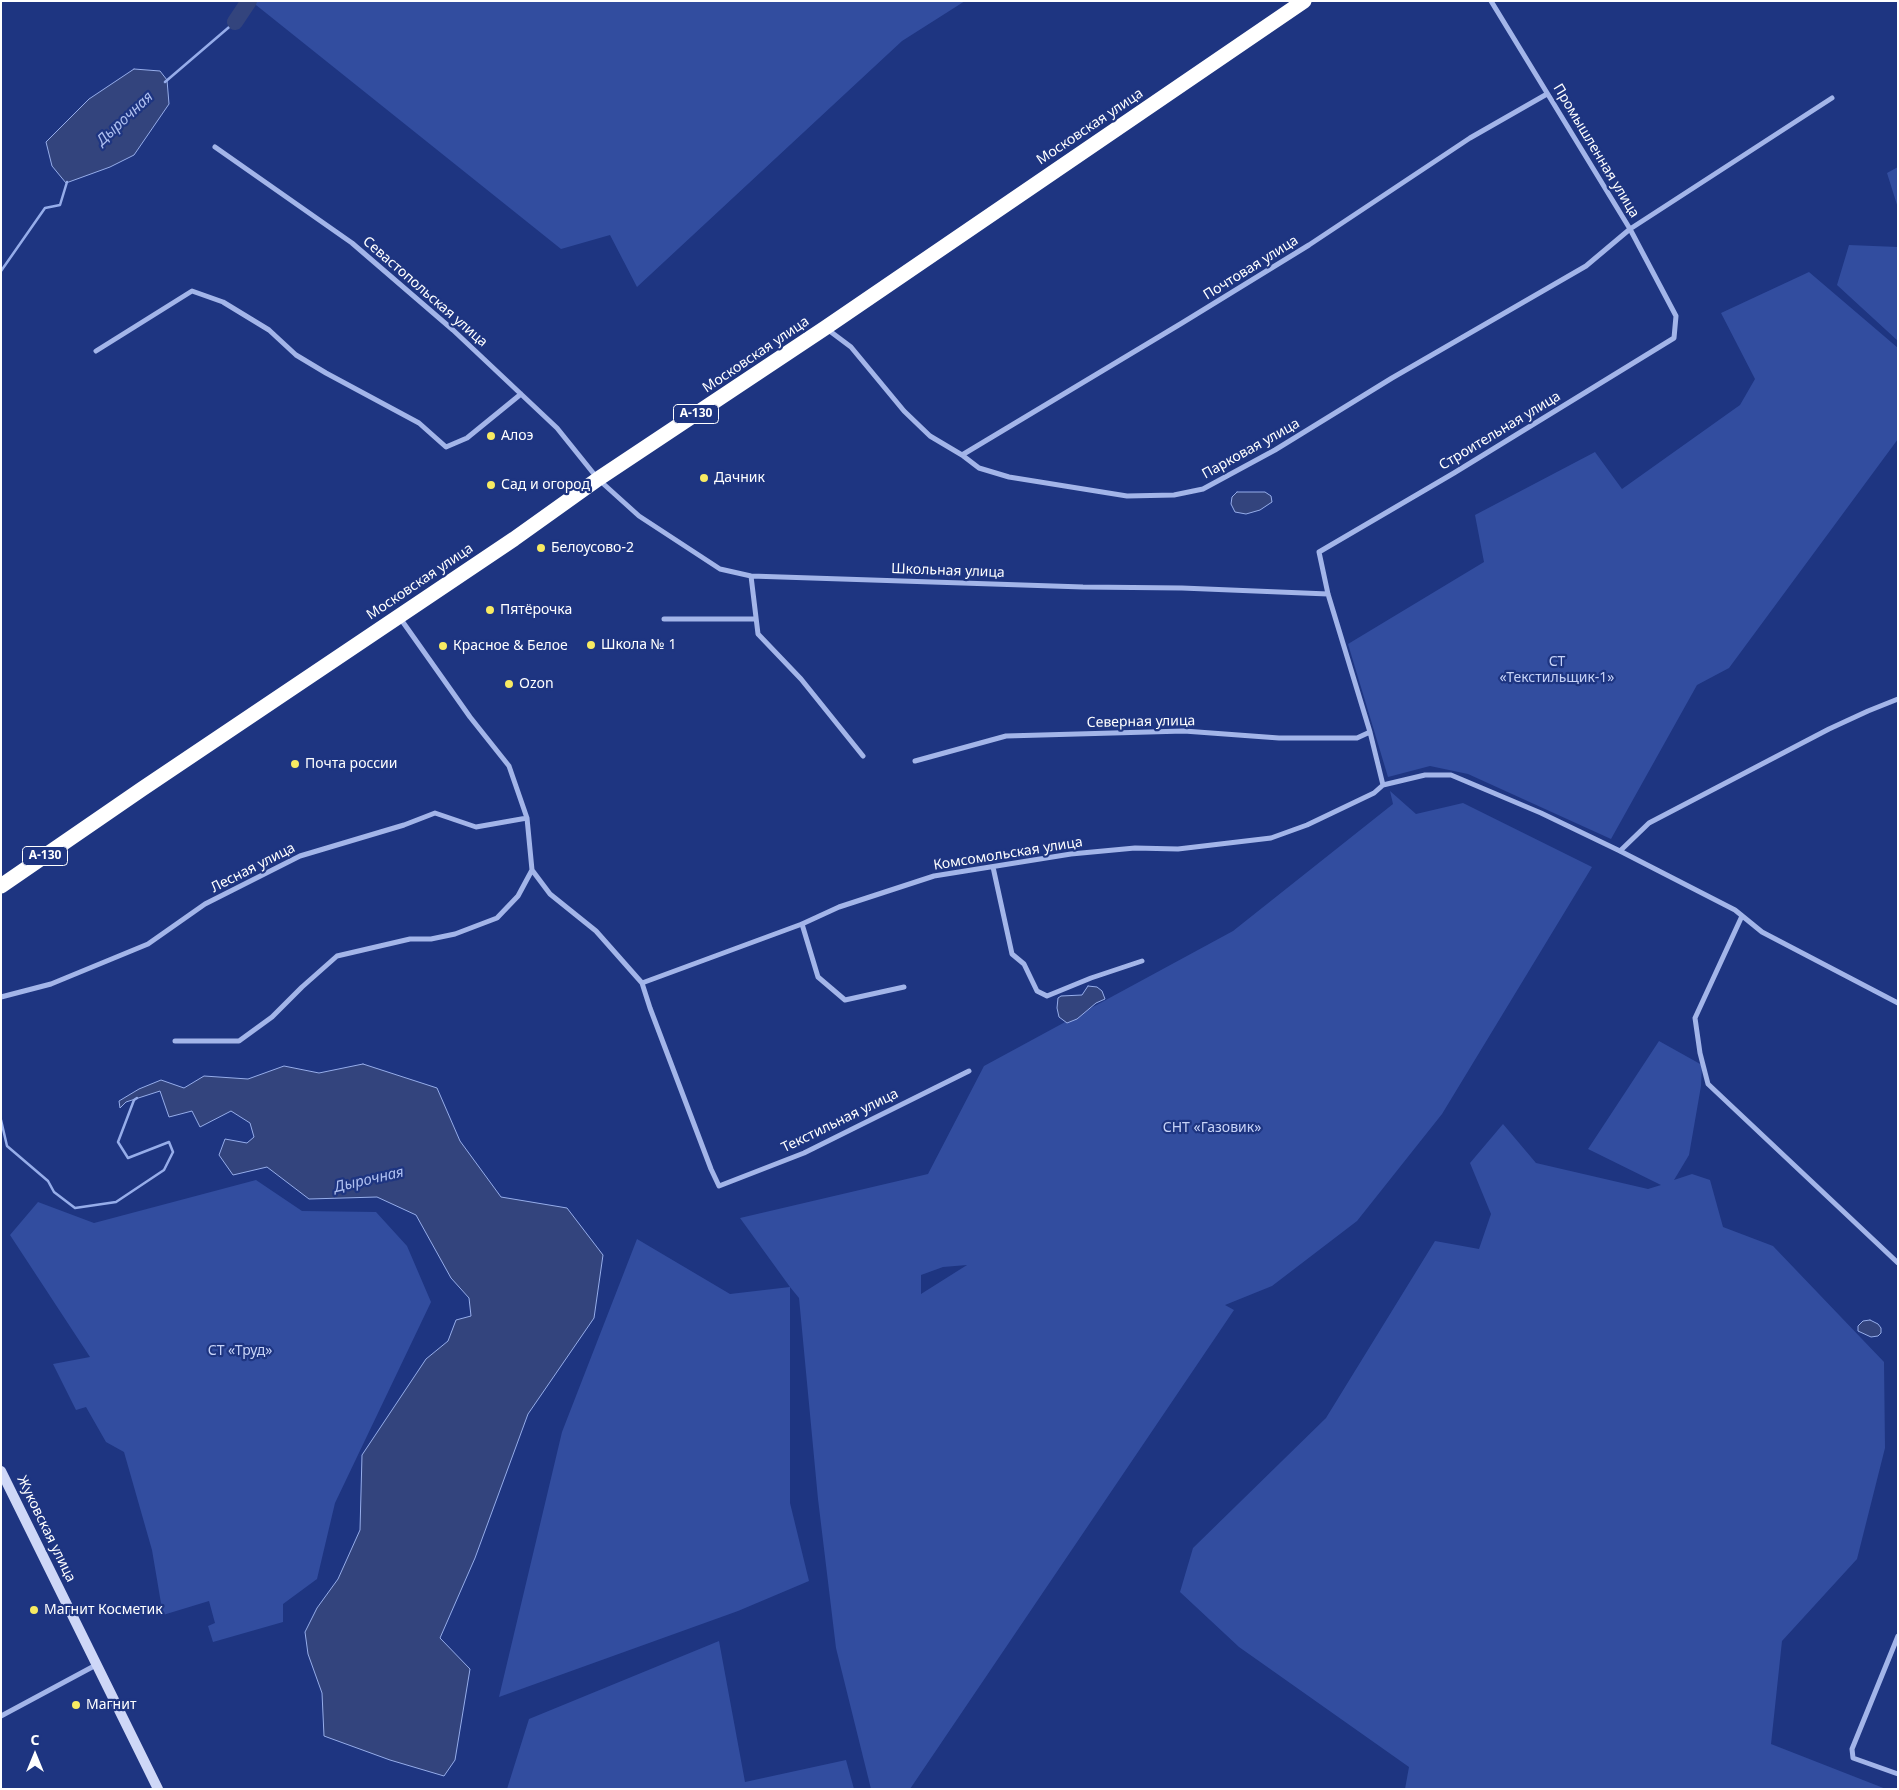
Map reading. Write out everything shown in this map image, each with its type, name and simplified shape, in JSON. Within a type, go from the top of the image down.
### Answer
[{"type":"highway","name":"Московская улица","points":[[1,886],[514,539],[598,479],[826,328],[1304,1]]},
{"type":"main road","name":"Жуковская улица","points":[[1,1470],[158,1789]]},
{"type":"street","name":"Промышленная улица","points":[[1491,1],[1630,229],[1676,316]]},
{"type":"street","name":"Почтовая улица","points":[[962,455],[1182,324],[1309,245],[1470,138],[1547,94]]},
{"type":"street","name":"Парковая улица","points":[[826,328],[851,347],[904,410],[930,436],[962,455],[979,468],[1009,477],[1127,496],[1174,495],[1203,489],[1275,450],[1392,378],[1586,266],[1630,229],[1832,98]]},
{"type":"street","name":"Севастопольская улица","points":[[215,147],[352,243],[453,330],[557,428],[598,479]]},
{"type":"street","points":[[96,351],[192,291],[222,302],[269,330],[296,355],[419,423],[446,447],[467,438],[521,394]]},
{"type":"street","name":"Строительная улица","points":[[1328,594],[1319,552],[1454,473],[1674,338],[1676,316]]},
{"type":"street","name":"Школьная улица","points":[[598,479],[639,516],[678,543],[720,569],[750,576],[1328,594]]},
{"type":"street","points":[[750,576],[758,634],[800,679],[863,756]]},
{"type":"street","points":[[1328,594],[1370,732],[1383,785]]},
{"type":"street","points":[[399,616],[470,717],[509,766],[527,818],[532,870],[550,894],[596,931],[642,983]]},
{"type":"street","points":[[664,619],[756,619]]},
{"type":"street","points":[[1620,851],[1649,823],[1829,730],[1868,711],[1897,701]]},
{"type":"street","name":"Северная улица","points":[[915,761],[1006,736],[1184,731],[1279,738],[1358,738],[1370,732]]},
{"type":"street","name":"Комсомольская улица","points":[[642,983],[802,924],[839,907],[934,876],[1072,854],[1135,848],[1178,849],[1271,838],[1307,824],[1374,793],[1383,785],[1425,775],[1451,775],[1620,851],[1742,916],[1762,932],[1898,1003]]},
{"type":"street","name":"Лесная улица","points":[[1,997],[51,984],[148,944],[206,904],[300,856],[435,813],[476,827],[527,818]]},
{"type":"street","points":[[993,867],[1012,954],[1024,964],[1037,991],[1047,996],[1091,978],[1142,961]]},
{"type":"street","points":[[175,1041],[239,1041],[272,1017],[337,956],[410,939],[431,939],[454,934],[497,918],[518,896],[532,870]]},
{"type":"street","points":[[1742,916],[1696,1018],[1700,1053],[1708,1084],[1898,1263]]},
{"type":"street","points":[[802,924],[818,977],[845,1000],[904,988]]},
{"type":"street","name":"Текстильная улица","points":[[642,983],[653,1017],[719,1186],[804,1153],[969,1070]]},
{"type":"street","points":[[1898,1636],[1852,1749],[1853,1758],[1898,1774]]},
{"type":"street","points":[[1,1716],[96,1665]]},
{"type":"green space","points":[[251,1],[965,1],[902,41],[637,287],[610,235],[561,249]]},
{"type":"green space","points":[[1898,167],[1898,208],[1887,173]]},
{"type":"green space","points":[[1849,245],[1898,247],[1898,341],[1837,285]]},
{"type":"green space","name":"СТ «Текстильщик-1»","points":[[1809,272],[1898,348],[1898,439],[1729,668],[1697,685],[1611,839],[1468,774],[1430,766],[1388,777],[1348,644],[1484,562],[1475,515],[1595,452],[1622,489],[1740,405],[1755,379],[1721,313]]},
{"type":"green space","name":"СНТ «Газовик»","points":[[1390,791],[1416,814],[1463,803],[1592,867],[1442,1114],[1357,1221],[1272,1286],[1225,1305],[1234,1310],[910,1789],[871,1789],[836,1648],[818,1499],[799,1298],[740,1218],[928,1174],[984,1066],[1233,931],[1393,804]],"holes":[[[967,1265],[921,1294],[921,1275],[943,1267]]]},
{"type":"green space","points":[[1659,1041],[1702,1065],[1701,1086],[1689,1155],[1674,1180],[1692,1174],[1710,1180],[1723,1227],[1773,1246],[1884,1362],[1885,1448],[1857,1559],[1782,1641],[1771,1744],[1886,1789],[1405,1789],[1409,1767],[1239,1647],[1180,1592],[1193,1548],[1326,1418],[1435,1241],[1479,1249],[1491,1214],[1470,1163],[1503,1124],[1536,1163],[1648,1189],[1661,1185],[1588,1149]]},
{"type":"green space","name":"СТ «Труд»","points":[[256,1180],[302,1211],[376,1212],[407,1246],[431,1302],[335,1503],[317,1579],[283,1604],[283,1622],[213,1642],[208,1626],[215,1623],[209,1601],[163,1615],[152,1550],[124,1452],[106,1442],[86,1407],[76,1410],[53,1364],[90,1357],[10,1235],[38,1202],[94,1223]]},
{"type":"green space","points":[[637,1239],[730,1294],[790,1287],[790,1503],[809,1581],[738,1611],[499,1697],[562,1432]]},
{"type":"green space","points":[[719,1641],[745,1782],[846,1760],[854,1789],[507,1789],[529,1719]]},
{"type":"water","points":[[134,69],[160,71],[167,80],[169,104],[134,155],[110,167],[66,183],[52,166],[46,142],[89,99]]},
{"type":"water","points":[[1237,492],[1265,492],[1271,496],[1272,502],[1260,510],[1246,514],[1235,512],[1231,504],[1232,497]]},
{"type":"water","points":[[1088,986],[1097,987],[1102,991],[1105,999],[1096,1003],[1077,1019],[1067,1023],[1059,1017],[1057,1008],[1058,998],[1061,996],[1082,995]]},
{"type":"water","points":[[363,1064],[437,1088],[460,1141],[501,1197],[567,1208],[603,1255],[594,1318],[528,1414],[475,1558],[440,1638],[470,1669],[455,1760],[444,1776],[390,1760],[324,1736],[322,1693],[308,1654],[305,1632],[317,1608],[338,1579],[360,1530],[362,1455],[426,1359],[448,1341],[456,1320],[471,1316],[469,1298],[451,1278],[416,1215],[377,1197],[309,1199],[267,1167],[233,1175],[219,1155],[225,1139],[247,1143],[254,1137],[250,1123],[231,1111],[200,1127],[192,1111],[169,1117],[160,1091],[126,1102],[120,1108],[119,1101],[139,1089],[161,1080],[184,1088],[204,1076],[248,1079],[284,1066],[319,1073]]},
{"type":"water","points":[[1870,1320],[1881,1328],[1881,1333],[1878,1336],[1871,1337],[1858,1331],[1858,1326],[1863,1321]]},
{"type":"waterway","name":"Дырочная","points":[[235,22],[249,1]]},
{"type":"waterway","name":"Дырочная","points":[[165,82],[235,22]]},
{"type":"waterway","name":"Дырочная","points":[[1,271],[45,208],[60,205],[67,182]]},
{"type":"waterway","name":"Дырочная","points":[[1,1120],[7,1146],[48,1181],[54,1192],[75,1208],[116,1202],[164,1170],[173,1152],[169,1142],[128,1158],[118,1142],[134,1100],[137,1098]]},
{"type":"place","name":"Алоэ","points":[[491,436]]},
{"type":"place","name":"Дачник","points":[[704,478]]},
{"type":"place","name":"Сад и огород","points":[[491,485]]},
{"type":"place","name":"Белоусово-2","points":[[541,548]]},
{"type":"place","name":"Пятёрочка","points":[[490,610]]},
{"type":"place","name":"Школа № 1","points":[[591,645]]},
{"type":"place","name":"Красное & Белое","points":[[443,646]]},
{"type":"place","name":"Ozon","points":[[509,684]]},
{"type":"place","name":"Почта россии","points":[[295,764]]},
{"type":"place","name":"Магнит Косметик","points":[[34,1610]]},
{"type":"place","name":"Магнит","points":[[76,1705]]}]
